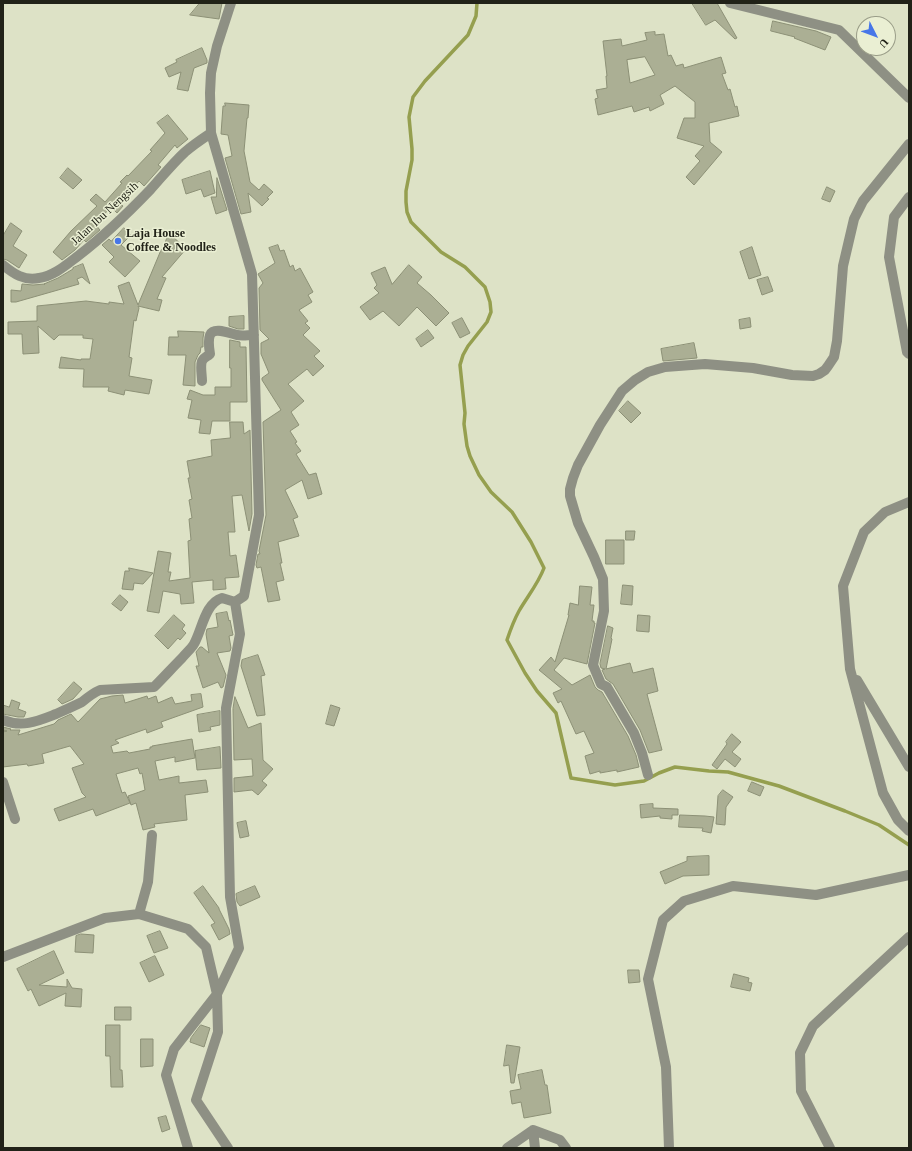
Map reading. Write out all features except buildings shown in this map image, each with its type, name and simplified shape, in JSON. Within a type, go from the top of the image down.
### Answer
[{"type":"street","points":[[231,3],[217,46],[212,73],[210,93],[211,133],[252,274],[259,515],[244,596],[235,602]]},
{"type":"street","points":[[730,3],[839,30],[909,98]]},
{"type":"street","name":"Jalan Ibu Nengsih","points":[[3,265],[14,274],[22,278],[30,279],[39,278],[59,271],[122,219],[183,153],[211,133]]},
{"type":"street","points":[[648,775],[642,752],[634,733],[607,687],[602,684],[593,665],[604,611],[603,579],[578,523],[570,496],[570,489],[578,465],[600,425],[622,392],[635,380],[648,372],[665,368],[705,364],[753,368],[792,375],[814,376],[825,370],[834,357],[837,341],[843,266],[854,219],[863,201],[909,144]]},
{"type":"street","points":[[909,197],[894,217],[889,257],[907,352],[909,354]]},
{"type":"street","points":[[202,381],[202,362],[210,354],[209,345],[211,333],[227,332],[238,335],[254,335]]},
{"type":"street","points":[[909,502],[885,512],[864,532],[843,586],[850,669],[883,793],[898,820],[909,831]]},
{"type":"street","points":[[3,720],[14,724],[36,722],[81,702],[94,692],[100,690],[154,687],[190,650],[214,602],[222,598],[235,602]]},
{"type":"street","points":[[188,1148],[166,1075],[174,1049],[217,994],[239,948],[230,898],[226,708],[240,634],[235,602]]},
{"type":"street","points":[[850,669],[909,767]]},
{"type":"street","points":[[3,782],[15,819]]},
{"type":"street","points":[[138,914],[148,882],[152,835]]},
{"type":"street","points":[[669,1148],[666,1067],[648,979],[663,920],[684,901],[733,886],[816,895],[909,875]]},
{"type":"street","points":[[3,957],[105,918],[138,914],[188,929],[206,947],[217,994],[218,1032],[196,1100],[228,1148]]},
{"type":"street","points":[[830,1148],[801,1092],[800,1053],[813,1026],[909,937]]},
{"type":"street","points":[[507,1148],[533,1130]]},
{"type":"street","points":[[533,1130],[535,1148]]},
{"type":"street","points":[[533,1130],[560,1140],[566,1148]]},
{"type":"waterway","points":[[477,3],[476,16],[468,35],[425,81],[413,97],[409,117],[412,160],[406,191],[407,212],[411,222],[441,252],[465,267],[485,287],[490,302],[491,312],[487,322],[468,346],[460,365],[467,446],[479,475],[491,492],[512,512],[531,542],[544,568],[536,585],[517,614],[507,640],[525,673],[537,691],[556,713],[571,778],[615,785],[644,781],[675,767],[728,772],[779,786],[845,811],[879,825],[909,845]]},
{"type":"place","name":"Laja House Coffee & Noodles","points":[[118,241]]}]
